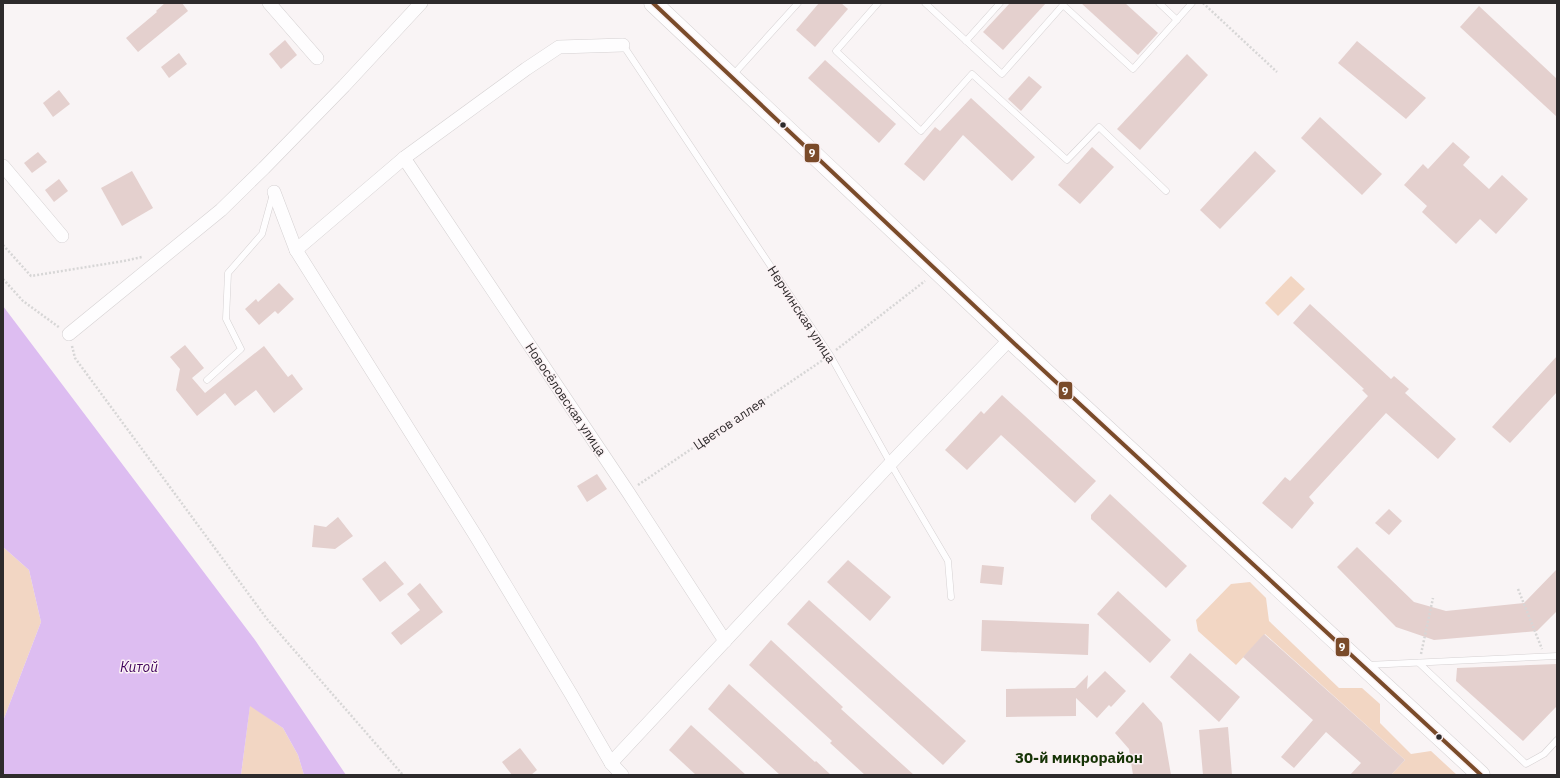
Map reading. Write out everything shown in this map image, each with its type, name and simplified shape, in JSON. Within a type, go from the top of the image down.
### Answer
[{"type":"street","points":[[269,3],[317,58]]},
{"type":"street","points":[[69,334],[221,210],[275,157],[421,3]]},
{"type":"street","points":[[653,3],[690,36],[730,77],[1010,340],[1481,775]]},
{"type":"street","points":[[296,250],[404,158],[526,69],[559,47],[623,45]]},
{"type":"street","name":"Новосёловская улица","points":[[404,158],[628,492],[725,641]]},
{"type":"street","points":[[3,166],[62,236]]},
{"type":"street","points":[[274,192],[296,250],[477,538],[611,763],[622,775]]},
{"type":"street","points":[[611,763],[890,464],[1010,340]]},
{"type":"lane","points":[[730,77],[798,3]]},
{"type":"lane","points":[[878,3],[836,50],[921,131],[972,74],[1068,160],[1099,127],[1166,191]]},
{"type":"lane","points":[[925,3],[1002,74],[1064,4],[1133,69],[1192,3]]},
{"type":"lane","points":[[966,41],[1000,3]]},
{"type":"lane","points":[[1159,3],[1177,20]]},
{"type":"lane","name":"Нерчинская улица","points":[[623,45],[830,355],[890,464],[948,562],[951,597]]},
{"type":"lane","points":[[207,380],[241,349],[226,319],[228,273],[262,234],[274,192]]},
{"type":"lane","points":[[1362,665],[1557,656]]},
{"type":"lane","points":[[1419,663],[1526,764],[1544,754],[1557,740]]},
{"type":"path","points":[[1203,3],[1277,72]]},
{"type":"path","points":[[3,245],[31,276],[124,261],[145,256]]},
{"type":"path","points":[[3,278],[23,301],[69,334],[75,358],[267,619],[403,775]]},
{"type":"path","name":"Цветов аллея","points":[[628,492],[830,355],[924,281]]},
{"type":"path","points":[[1518,589],[1545,657]]},
{"type":"path","points":[[1419,663],[1433,598]]},
{"type":"shaded area","points":[[1291,276],[1305,289],[1278,316],[1265,303]]},
{"type":"shaded area","points":[[3,547],[29,570],[41,622],[3,721]]},
{"type":"shaded area","points":[[1250,582],[1266,598],[1269,621],[1339,688],[1362,688],[1380,704],[1380,723],[1411,754],[1431,751],[1457,775],[1391,775],[1405,760],[1265,634],[1236,665],[1198,631],[1196,620],[1231,584]]},
{"type":"shaded area","points":[[250,705],[283,728],[298,755],[304,775],[241,775]]},
{"type":"water","name":"Китой","points":[[3,306],[255,640],[346,775],[304,775],[298,755],[283,728],[250,706],[241,775],[3,775],[3,721],[41,622],[29,570],[3,547]]},
{"type":"building","points":[[165,3],[182,3],[188,11],[138,52],[126,38],[157,12],[156,11]]},
{"type":"building","points":[[819,3],[841,3],[848,9],[815,47],[796,30]]},
{"type":"building","points":[[1010,3],[1046,3],[1003,50],[983,32]]},
{"type":"building","points":[[1081,3],[1125,3],[1158,33],[1138,55]]},
{"type":"building","points":[[1479,6],[1557,79],[1557,117],[1460,27]]},
{"type":"building","points":[[285,40],[297,55],[281,69],[269,54]]},
{"type":"building","points":[[1357,41],[1426,98],[1406,119],[1338,63]]},
{"type":"building","points":[[179,53],[187,64],[169,78],[161,67]]},
{"type":"building","points":[[1187,54],[1208,75],[1140,150],[1117,129]]},
{"type":"building","points":[[825,60],[896,124],[879,143],[808,78]]},
{"type":"building","points":[[1029,76],[1042,87],[1021,111],[1008,99]]},
{"type":"building","points":[[59,90],[70,104],[53,117],[43,103]]},
{"type":"building","points":[[971,98],[1035,157],[1012,181],[963,135],[924,181],[904,164],[935,127],[940,131]]},
{"type":"building","points":[[1320,117],[1382,174],[1362,195],[1301,138]]},
{"type":"building","points":[[1453,142],[1470,157],[1463,165],[1489,189],[1502,175],[1528,199],[1496,234],[1480,219],[1456,244],[1422,212],[1427,206],[1404,185],[1423,164],[1428,169]]},
{"type":"building","points":[[1092,147],[1114,167],[1080,204],[1058,185]]},
{"type":"building","points":[[1255,151],[1276,171],[1220,229],[1200,210]]},
{"type":"building","points":[[38,152],[47,162],[32,173],[24,163]]},
{"type":"building","points":[[132,171],[153,208],[122,226],[101,188]]},
{"type":"building","points":[[59,179],[68,191],[54,202],[45,190]]},
{"type":"building","points":[[279,283],[294,299],[278,314],[275,311],[259,325],[245,309],[256,299],[258,302]]},
{"type":"building","points":[[1310,304],[1391,379],[1394,376],[1409,389],[1405,393],[1456,439],[1438,459],[1386,413],[1309,497],[1314,503],[1292,529],[1262,503],[1285,477],[1290,481],[1368,396],[1362,390],[1364,389],[1293,323]]},
{"type":"building","points":[[185,345],[204,368],[192,378],[205,393],[264,346],[288,377],[292,374],[303,389],[274,413],[256,390],[235,406],[225,393],[197,416],[176,390],[180,369],[170,357]]},
{"type":"building","points":[[1557,356],[1557,392],[1510,443],[1492,427]]},
{"type":"building","points":[[1002,395],[1096,481],[1075,503],[1001,435],[967,470],[945,450],[981,411],[984,414]]},
{"type":"building","points":[[597,474],[607,489],[587,502],[577,486]]},
{"type":"building","points":[[1110,494],[1187,566],[1166,588],[1091,519],[1091,515]]},
{"type":"building","points":[[1389,509],[1402,521],[1389,535],[1375,523]]},
{"type":"building","points":[[338,517],[353,536],[335,549],[312,547],[314,525],[326,527]]},
{"type":"building","points":[[1357,547],[1414,602],[1446,611],[1524,603],[1557,569],[1557,611],[1537,631],[1434,640],[1396,627],[1337,567]]},
{"type":"building","points":[[848,560],[891,597],[870,621],[827,582]]},
{"type":"building","points":[[385,561],[404,584],[380,602],[362,579]]},
{"type":"building","points":[[982,565],[1004,567],[1002,585],[980,583]]},
{"type":"building","points":[[420,583],[443,612],[401,645],[391,633],[420,610],[407,594]]},
{"type":"building","points":[[1118,591],[1171,640],[1150,663],[1097,614]]},
{"type":"building","points":[[809,600],[966,741],[943,765],[787,624]]},
{"type":"building","points":[[982,620],[1089,624],[1088,655],[981,651]]},
{"type":"building","points":[[1264,634],[1405,760],[1391,775],[1350,775],[1361,763],[1326,732],[1294,768],[1281,757],[1313,720],[1243,657]]},
{"type":"building","points":[[771,640],[843,707],[841,709],[914,775],[865,775],[830,743],[832,741],[749,665]]},
{"type":"building","points":[[1190,653],[1240,697],[1219,722],[1170,677]]},
{"type":"building","points":[[1557,664],[1557,706],[1523,741],[1456,681],[1457,668]]},
{"type":"building","points":[[1105,671],[1126,691],[1111,707],[1109,705],[1097,718],[1076,698],[1076,716],[1006,717],[1006,689],[1075,688],[1088,675],[1087,689]]},
{"type":"building","points":[[729,684],[831,775],[780,775],[708,709]]},
{"type":"building","points":[[1143,702],[1162,723],[1171,775],[1133,775],[1129,749],[1115,733]]},
{"type":"building","points":[[691,725],[746,775],[696,775],[669,750]]},
{"type":"building","points":[[1228,727],[1232,775],[1203,775],[1199,730]]},
{"type":"building","points":[[520,748],[537,770],[531,775],[512,775],[502,762]]},
{"type":"transit line","name":"9","points":[[653,3],[1017,346],[1481,775]]},
{"type":"district","name":"30-й микрорайон","points":[[1079,758]]}]
